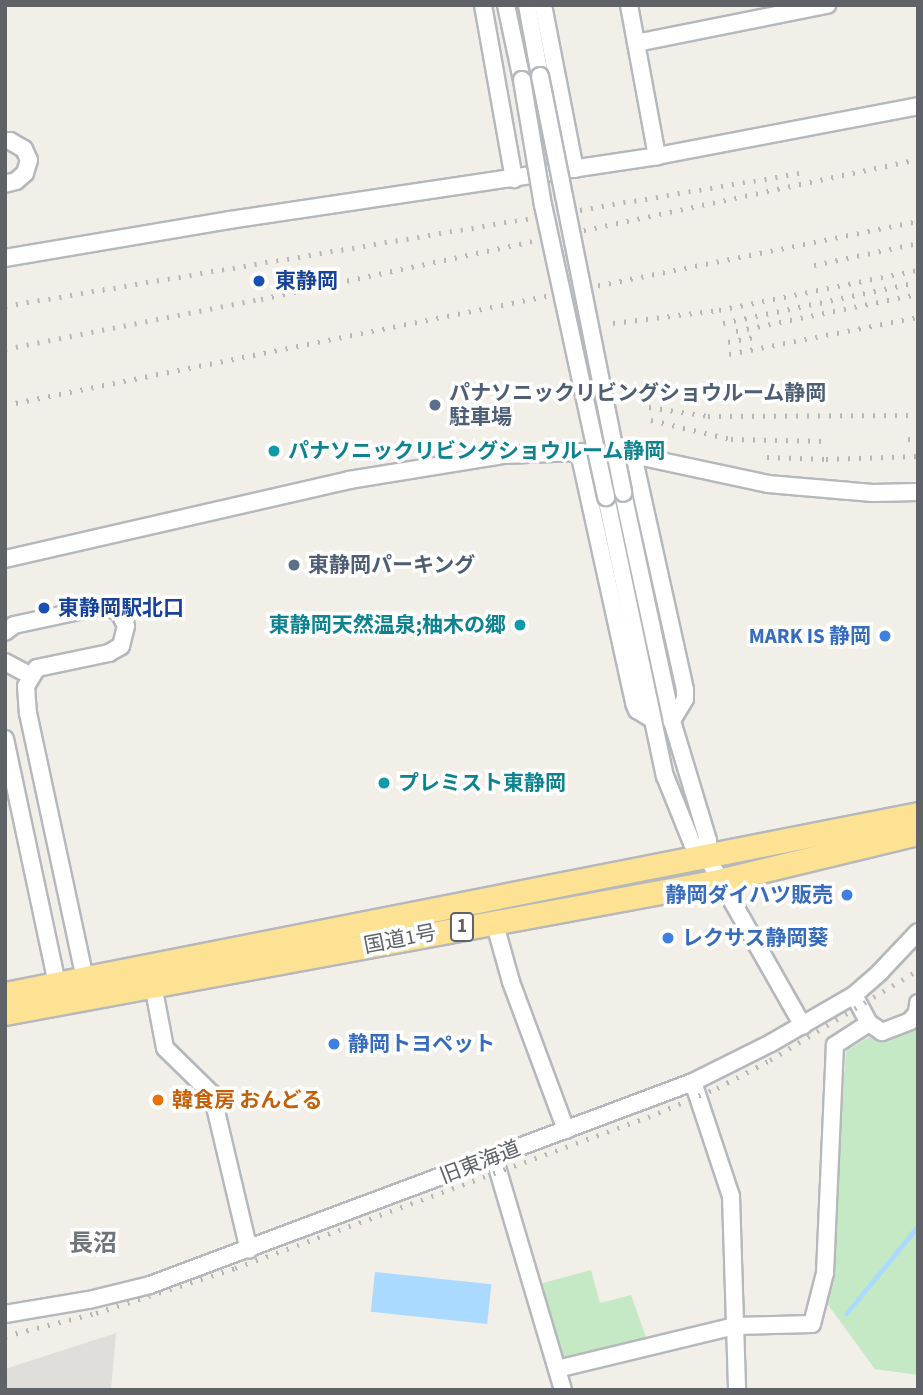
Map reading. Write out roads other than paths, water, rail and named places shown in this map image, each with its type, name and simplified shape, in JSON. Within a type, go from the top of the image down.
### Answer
[{"type":"highway","name":"国道1号","points":[[5,994],[918,814]]},
{"type":"highway","name":"国道1号","points":[[5,1013],[719,881],[918,833]]},
{"type":"street","points":[[483,5],[514,179]]},
{"type":"street","points":[[506,5],[543,205],[665,776],[692,843],[708,857],[719,881],[803,1026]]},
{"type":"street","points":[[527,5],[623,493],[672,721],[708,840],[708,857]]},
{"type":"street","points":[[543,5],[575,169]]},
{"type":"street","points":[[629,5],[657,156]]},
{"type":"street","points":[[636,43],[827,5]]},
{"type":"street","points":[[5,258],[230,220],[657,156],[918,106]]},
{"type":"street","points":[[5,141],[24,149],[29,160],[25,173],[16,181],[5,184]]},
{"type":"street","points":[[579,452],[634,703],[637,710],[653,720]]},
{"type":"street","points":[[5,559],[236,505],[404,470],[503,455],[579,452],[633,455],[768,484],[873,493],[918,492]]},
{"type":"street","points":[[633,455],[685,690],[685,699],[672,721]]},
{"type":"street","points":[[5,632],[14,625],[98,607],[111,607],[120,614],[126,626],[121,646],[109,653],[37,668],[26,686],[28,713],[85,978],[75,999],[57,984],[5,738]]},
{"type":"street","points":[[5,662],[31,676]]},
{"type":"street","points":[[494,921],[511,982],[566,1130]]},
{"type":"street","name":"旧東海道","points":[[5,1314],[89,1300],[150,1286],[693,1082],[803,1026],[854,995],[918,932]]},
{"type":"street","points":[[153,985],[165,1048],[212,1094],[249,1250]]},
{"type":"street","points":[[854,995],[869,1023],[882,1032],[894,1030],[911,1021],[917,1013],[918,1003]]},
{"type":"street","points":[[557,1370],[735,1326],[812,1324],[825,1273],[835,1045],[869,1023]]},
{"type":"street","points":[[693,1082],[731,1196],[737,1390]]},
{"type":"street","points":[[494,1157],[563,1390]]},
{"type":"water","points":[[918,1223],[918,1231],[847,1317],[844,1314]]},
{"type":"water","points":[[375,1272],[491,1284],[487,1324],[371,1312]]},
{"type":"railway","points":[[5,349],[261,299],[918,159]]},
{"type":"railway","points":[[5,306],[806,172]]},
{"type":"railway","points":[[5,405],[918,221]]},
{"type":"railway","points":[[814,265],[918,243]]},
{"type":"railway","points":[[613,323],[719,310],[918,270]]},
{"type":"railway","points":[[723,323],[918,282]]},
{"type":"railway","points":[[736,331],[918,294]]},
{"type":"railway","points":[[729,354],[918,317]]},
{"type":"railway","points":[[728,342],[753,337]]},
{"type":"railway","points":[[649,407],[708,416],[918,415]]},
{"type":"railway","points":[[651,420],[731,439],[828,441]]},
{"type":"railway","points":[[908,439],[918,440]]},
{"type":"railway","points":[[767,457],[826,459],[918,456]]},
{"type":"railway","points":[[5,1336],[96,1313],[235,1268],[648,1117],[717,1088],[770,1060],[918,970]]},
{"type":"place","name":"東静岡","points":[[259,281]]},
{"type":"place","name":"パナソニックリビングショウルーム静岡 駐車場","points":[[435,405]]},
{"type":"place","name":"パナソニックリビングショウルーム静岡","points":[[274,451]]},
{"type":"place","name":"東静岡パーキング","points":[[294,565]]},
{"type":"place","name":"東静岡駅北口","points":[[44,608]]},
{"type":"place","name":"東静岡天然温泉;柚木の郷","points":[[520,625]]},
{"type":"place","name":"MARK IS 静岡","points":[[885,636]]},
{"type":"place","name":"プレミスト東静岡","points":[[384,783]]},
{"type":"place","name":"静岡ダイハツ販売","points":[[847,895]]},
{"type":"place","name":"レクサス静岡葵","points":[[668,938]]},
{"type":"place","name":"静岡トヨペット","points":[[334,1044]]},
{"type":"place","name":"韓食房 おんどる","points":[[158,1100]]},
{"type":"district","name":"長沼","points":[[93,1244]]}]
